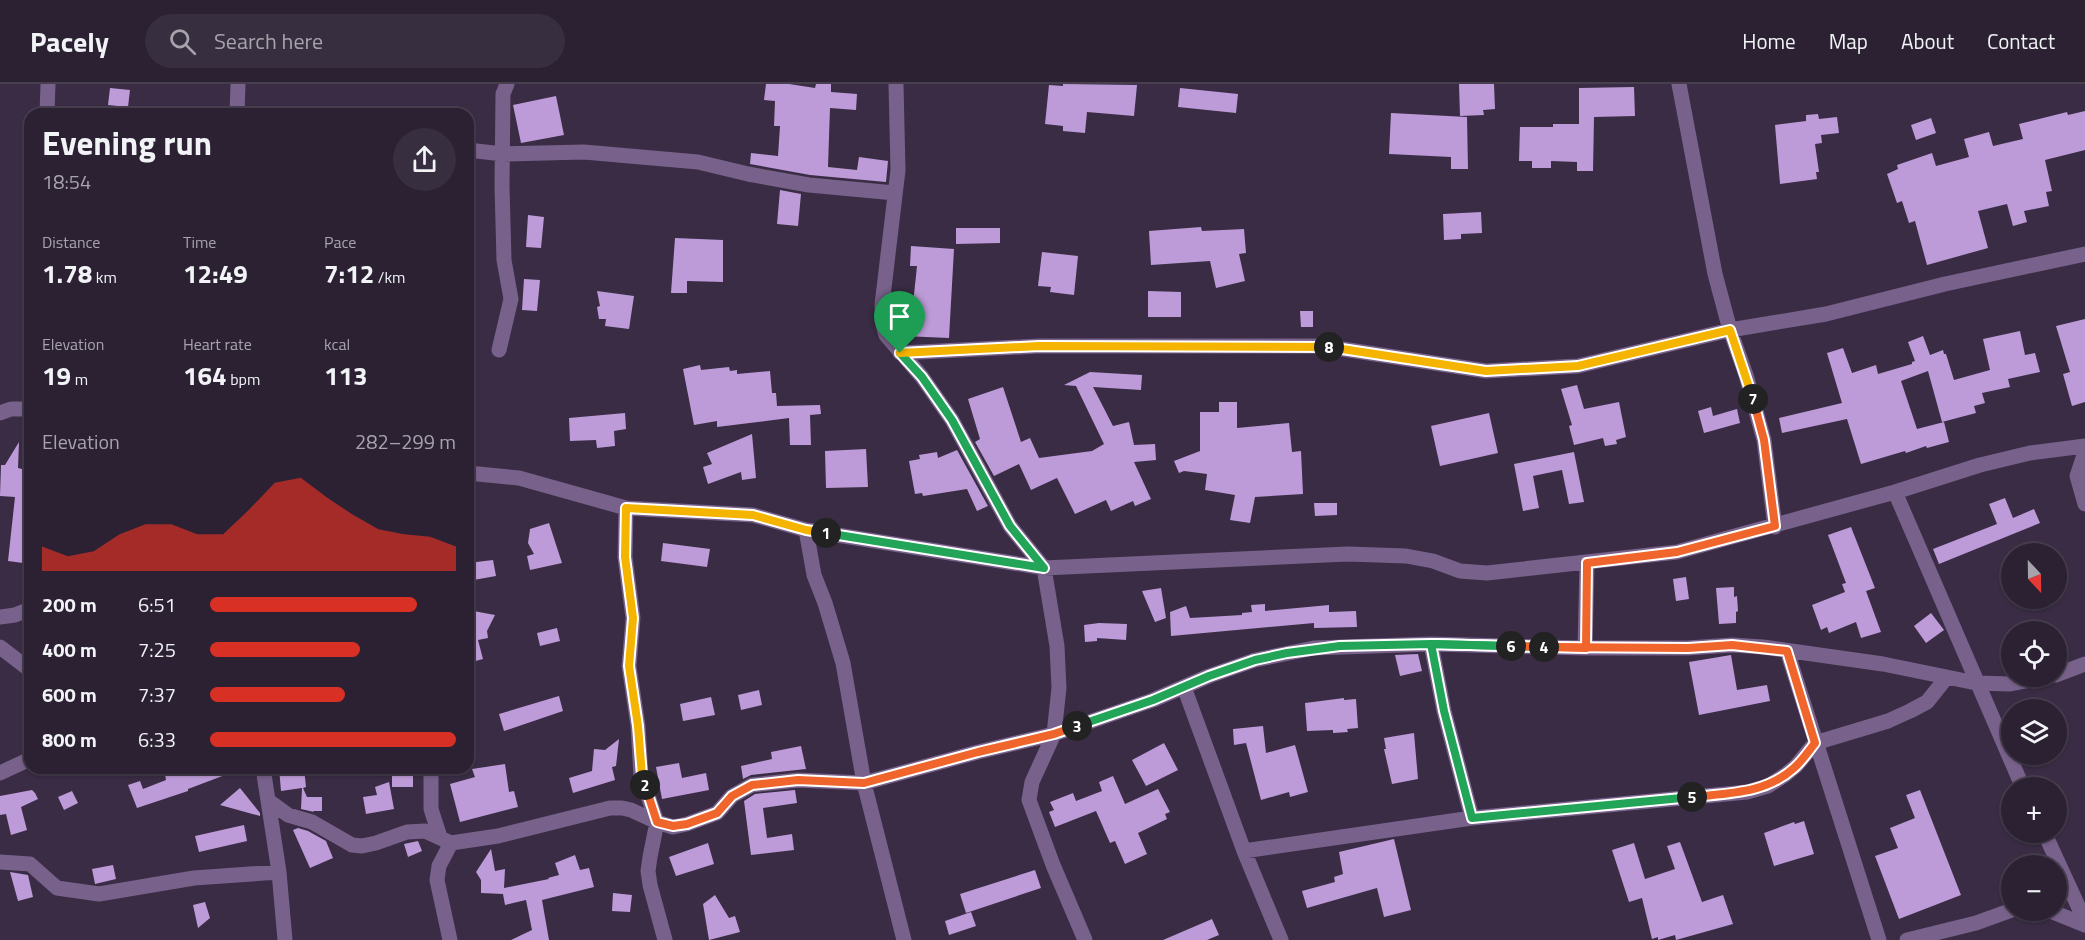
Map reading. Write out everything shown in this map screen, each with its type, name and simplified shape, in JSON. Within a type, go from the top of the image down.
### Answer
[{"type":"street","points":[[47,108],[48,84]]},
{"type":"street","points":[[237,108],[238,84]]},
{"type":"street","points":[[499,350],[511,299],[504,260],[503,94],[507,84]]},
{"type":"street","points":[[896,84],[897,170],[882,305],[883,325],[886,335],[922,377],[952,420],[1010,526],[1044,568],[1057,646],[1059,688],[1054,734],[1032,782],[1029,800],[1053,865],[1085,940]]},
{"type":"street","points":[[1679,84],[1715,274],[1764,440],[1775,526]]},
{"type":"street","points":[[474,151],[503,154],[584,152],[698,162],[748,174],[809,184],[895,193]]},
{"type":"street","points":[[900,353],[1039,346],[1323,346],[1486,371],[1578,366],[1730,330],[1826,314],[1945,284],[2085,254]]},
{"type":"street","points":[[0,413],[11,409],[24,409]]},
{"type":"street","points":[[474,474],[519,478],[626,508],[753,515],[806,530],[1044,568],[1348,554],[1406,556],[1433,561],[1460,572],[1487,573],[1677,552],[1895,492],[1980,465],[2030,453],[2085,446]]},
{"type":"street","points":[[2085,452],[2077,476],[2085,504]]},
{"type":"street","points":[[1895,492],[2018,777]]},
{"type":"street","points":[[626,508],[625,557],[633,618],[629,666],[638,726],[642,776],[657,822],[648,871],[665,940]]},
{"type":"street","points":[[806,530],[814,575],[843,663],[864,783],[904,940]]},
{"type":"street","points":[[1586,648],[1587,563]]},
{"type":"street","points":[[0,617],[24,611]]},
{"type":"street","points":[[269,801],[288,814],[312,822],[352,845],[362,846],[407,832],[424,831],[445,840],[498,836],[610,808],[631,810],[657,822],[673,826],[687,824],[717,813],[732,796],[752,785],[798,780],[864,783],[1054,734],[1255,660],[1340,646],[1431,644],[1688,648],[1732,645],[1883,664],[1977,683],[2001,684]]},
{"type":"street","points":[[1431,644],[1444,711],[1472,818]]},
{"type":"street","points":[[0,647],[24,665]]},
{"type":"street","points":[[1787,651],[1879,940]]},
{"type":"street","points":[[2067,671],[2085,664]]},
{"type":"street","points":[[1244,851],[1472,818],[1747,792],[1768,786],[1785,775],[1796,766],[1815,743],[1888,721],[1927,702],[1947,677]]},
{"type":"street","points":[[1184,687],[1244,851],[1281,940]]},
{"type":"street","points":[[0,773],[24,762]]},
{"type":"street","points":[[263,774],[279,872],[285,940]]},
{"type":"street","points":[[430,774],[431,809],[445,840],[437,880],[450,940]]},
{"type":"street","points":[[0,862],[30,864],[57,888],[99,894],[194,878],[279,872]]},
{"type":"street","points":[[2067,887],[2085,923]]},
{"type":"street","points":[[1907,940],[1976,923],[2001,914]]},
{"type":"street","points":[[2067,917],[2085,923]]},
{"type":"building","points":[[766,84],[789,84],[815,88],[816,84],[831,84],[831,92],[857,94],[856,110],[830,108],[828,167],[857,170],[859,157],[888,161],[886,182],[810,175],[750,164],[751,153],[778,156],[780,126],[774,126],[775,101],[764,100]]},
{"type":"building","points":[[1063,84],[1137,85],[1134,116],[1087,112],[1085,133],[1063,131],[1063,126],[1045,124],[1049,85],[1063,86]]},
{"type":"building","points":[[1459,84],[1494,84],[1495,109],[1483,110],[1484,115],[1460,116]]},
{"type":"building","points":[[1634,87],[1635,116],[1594,117],[1593,171],[1577,171],[1577,162],[1551,161],[1551,168],[1532,168],[1532,161],[1519,161],[1520,127],[1579,124],[1579,88]]},
{"type":"building","points":[[110,88],[130,90],[128,107],[108,105]]},
{"type":"building","points":[[1180,88],[1238,94],[1236,113],[1178,107]]},
{"type":"building","points":[[556,96],[564,135],[521,143],[513,105]]},
{"type":"building","points":[[2085,111],[2085,150],[2045,160],[2052,191],[2046,192],[2049,206],[2024,211],[2027,222],[2013,226],[2007,204],[1978,211],[1988,248],[1927,265],[1915,221],[1909,223],[1902,201],[1897,203],[1887,174],[1898,169],[1897,165],[1932,153],[1936,166],[1969,157],[1964,139],[1989,132],[1993,146],[2023,139],[2019,124],[2067,112],[2068,115]]},
{"type":"building","points":[[1391,113],[1467,117],[1468,169],[1451,169],[1451,157],[1389,154]]},
{"type":"building","points":[[1818,114],[1819,119],[1837,117],[1839,133],[1821,135],[1822,143],[1815,144],[1819,172],[1816,172],[1817,179],[1780,184],[1775,125],[1806,121],[1806,115]]},
{"type":"building","points":[[1931,118],[1936,133],[1916,140],[1911,125]]},
{"type":"building","points":[[780,190],[801,194],[798,226],[777,224]]},
{"type":"building","points":[[1481,212],[1482,233],[1461,234],[1461,239],[1444,240],[1443,214]]},
{"type":"building","points":[[528,215],[544,217],[541,248],[526,247]]},
{"type":"building","points":[[1201,227],[1202,231],[1244,229],[1246,253],[1239,254],[1245,281],[1216,288],[1210,261],[1151,265],[1149,231]]},
{"type":"building","points":[[956,228],[1000,228],[1000,243],[956,244]]},
{"type":"building","points":[[675,238],[723,240],[723,282],[687,281],[687,293],[671,293]]},
{"type":"building","points":[[911,246],[954,249],[949,338],[903,336],[905,304],[913,304],[917,266],[910,266]]},
{"type":"building","points":[[1042,252],[1078,256],[1074,295],[1050,292],[1051,287],[1038,286]]},
{"type":"building","points":[[524,279],[540,280],[537,311],[522,310]]},
{"type":"building","points":[[597,291],[634,296],[629,329],[605,326],[606,319],[599,319],[597,307],[600,306]]},
{"type":"building","points":[[1148,291],[1181,292],[1181,317],[1148,317]]},
{"type":"building","points":[[1300,311],[1313,311],[1313,327],[1301,327]]},
{"type":"building","points":[[2085,319],[2085,402],[2072,406],[2063,374],[2070,372],[2056,326]]},
{"type":"building","points":[[2020,331],[2025,355],[2035,353],[2040,372],[2008,379],[2010,387],[1982,393],[1985,403],[1974,406],[1976,413],[1942,422],[1928,371],[1901,381],[1917,429],[1944,422],[1949,442],[1927,448],[1926,446],[1906,453],[1905,451],[1861,464],[1847,419],[1782,433],[1779,418],[1842,403],[1827,353],[1843,348],[1852,373],[1876,365],[1878,374],[1912,364],[1915,361],[1908,342],[1923,336],[1930,355],[1943,350],[1946,354],[1954,380],[1990,370],[1983,339]]},
{"type":"building","points":[[700,365],[701,370],[729,367],[730,371],[737,370],[737,374],[770,371],[772,393],[776,393],[777,406],[820,405],[821,414],[810,415],[811,445],[790,445],[789,418],[717,427],[717,421],[694,425],[683,369]]},
{"type":"building","points":[[1090,372],[1142,375],[1141,390],[1093,387],[1113,426],[1129,422],[1134,445],[1155,444],[1156,460],[1134,462],[1151,499],[1135,506],[1133,501],[1111,511],[1106,500],[1075,514],[1057,478],[1031,490],[1019,464],[994,476],[975,442],[980,439],[968,399],[1003,387],[1021,442],[1030,438],[1039,458],[1092,451],[1104,444],[1076,386],[1064,385]]},
{"type":"building","points":[[1577,385],[1584,409],[1619,402],[1626,437],[1616,440],[1617,444],[1605,446],[1603,438],[1574,445],[1569,426],[1572,425],[1561,389]]},
{"type":"building","points":[[1219,402],[1237,402],[1237,428],[1289,423],[1292,452],[1301,451],[1303,494],[1255,497],[1250,523],[1230,520],[1235,495],[1205,490],[1207,474],[1184,471],[1179,473],[1174,461],[1200,451],[1200,412],[1219,412]]},
{"type":"building","points":[[1711,407],[1713,416],[1737,409],[1740,423],[1704,433],[1698,411]]},
{"type":"building","points":[[625,413],[626,429],[614,431],[615,446],[597,448],[596,440],[570,441],[569,418]]},
{"type":"building","points":[[1489,413],[1498,453],[1440,466],[1431,426]]},
{"type":"building","points":[[752,434],[756,478],[742,480],[741,472],[708,484],[703,467],[712,464],[707,453]]},
{"type":"building","points":[[19,442],[18,468],[24,470],[23,563],[8,561],[15,497],[0,496],[1,465],[5,465]]},
{"type":"building","points":[[866,449],[868,487],[826,488],[825,451]]},
{"type":"building","points":[[957,450],[988,506],[977,511],[967,489],[923,496],[922,493],[915,494],[909,461],[920,459],[919,455],[937,452],[938,458]]},
{"type":"building","points":[[1574,452],[1584,502],[1569,504],[1562,470],[1533,476],[1539,508],[1523,511],[1514,464]]},
{"type":"building","points":[[2005,498],[2013,518],[2034,509],[2040,523],[1939,564],[1933,549],[1997,524],[1989,504]]},
{"type":"building","points":[[1314,503],[1337,503],[1337,515],[1315,516]]},
{"type":"building","points":[[549,523],[562,563],[530,570],[527,556],[534,554],[528,543],[530,529]]},
{"type":"building","points":[[1851,527],[1875,588],[1866,591],[1881,632],[1861,638],[1856,622],[1829,633],[1827,627],[1821,630],[1812,605],[1845,592],[1842,584],[1846,583],[1828,535]]},
{"type":"building","points":[[663,543],[710,549],[707,567],[661,561]]},
{"type":"building","points":[[493,560],[496,576],[474,580],[474,562]]},
{"type":"building","points":[[1686,577],[1689,599],[1676,601],[1673,579]]},
{"type":"building","points":[[1734,587],[1738,611],[1736,612],[1736,623],[1719,624],[1716,588]]},
{"type":"building","points":[[1161,588],[1166,618],[1155,622],[1142,591]]},
{"type":"building","points":[[1265,604],[1265,611],[1329,605],[1329,612],[1356,611],[1357,627],[1314,628],[1314,623],[1171,636],[1170,612],[1186,606],[1190,618],[1242,615],[1242,613],[1252,612],[1251,605]]},
{"type":"building","points":[[474,611],[495,615],[487,631],[488,638],[478,640],[483,659],[474,661]]},
{"type":"building","points":[[1931,613],[1944,630],[1926,643],[1914,626]]},
{"type":"building","points":[[1127,624],[1126,640],[1097,638],[1097,641],[1085,642],[1084,625]]},
{"type":"building","points":[[557,628],[560,641],[540,646],[537,633]]},
{"type":"building","points":[[1418,654],[1422,671],[1400,676],[1395,655]]},
{"type":"building","points":[[1731,655],[1737,690],[1767,685],[1770,701],[1699,715],[1689,662]]},
{"type":"building","points":[[759,690],[762,705],[741,710],[738,695]]},
{"type":"building","points":[[559,696],[563,711],[504,731],[499,714]]},
{"type":"building","points":[[711,697],[715,715],[683,721],[680,704]]},
{"type":"building","points":[[1344,698],[1344,700],[1356,699],[1358,728],[1347,729],[1348,732],[1333,733],[1333,730],[1307,731],[1305,703]]},
{"type":"building","points":[[1263,726],[1266,753],[1295,745],[1308,792],[1290,797],[1289,792],[1261,800],[1246,743],[1234,745],[1233,729]]},
{"type":"building","points":[[1414,733],[1418,779],[1392,784],[1384,749],[1386,749],[1384,738]]},
{"type":"building","points":[[619,739],[616,766],[612,767],[615,780],[573,793],[569,778],[592,771],[594,749],[605,750]]},
{"type":"building","points":[[1164,743],[1178,770],[1146,786],[1132,760]]},
{"type":"building","points":[[801,746],[806,769],[751,775],[743,779],[741,766],[772,759],[771,752]]},
{"type":"building","points":[[679,763],[682,778],[706,773],[709,790],[662,799],[656,767]]},
{"type":"building","points":[[505,764],[509,792],[514,791],[518,807],[460,822],[450,784],[475,777],[474,769]]},
{"type":"building","points":[[165,774],[228,774],[188,789],[188,791],[137,808],[128,785],[140,781],[143,789],[166,780]]},
{"type":"building","points":[[280,774],[305,774],[306,787],[303,788],[307,797],[322,797],[322,811],[301,809],[302,788],[281,791]]},
{"type":"building","points":[[392,774],[413,774],[413,787],[392,787]]},
{"type":"building","points":[[1113,776],[1125,804],[1158,789],[1170,812],[1165,814],[1167,819],[1138,833],[1147,854],[1125,864],[1115,841],[1110,843],[1096,811],[1055,827],[1049,812],[1054,810],[1050,802],[1073,793],[1076,801],[1102,791],[1099,782]]},
{"type":"building","points":[[389,782],[394,809],[366,814],[363,797],[377,795],[375,787]]},
{"type":"building","points":[[240,788],[260,813],[260,816],[220,805]]},
{"type":"building","points":[[32,790],[38,799],[21,807],[27,830],[11,835],[6,814],[0,815],[0,796]]},
{"type":"building","points":[[795,790],[797,803],[763,808],[767,838],[792,834],[794,850],[751,855],[744,801],[755,794]]},
{"type":"building","points":[[1920,790],[1961,895],[1899,919],[1875,856],[1898,848],[1890,828],[1915,818],[1906,795]]},
{"type":"building","points":[[72,791],[78,803],[64,810],[58,797]]},
{"type":"building","points":[[1804,821],[1814,854],[1774,866],[1764,833],[1794,822],[1795,824]]},
{"type":"building","points":[[244,825],[247,841],[199,852],[195,836]]},
{"type":"building","points":[[298,828],[326,841],[333,858],[310,868],[293,830]]},
{"type":"building","points":[[1394,839],[1411,910],[1384,917],[1377,888],[1307,908],[1302,891],[1335,882],[1334,877],[1343,874],[1339,852]]},
{"type":"building","points":[[418,841],[422,851],[408,857],[404,844]]},
{"type":"building","points":[[1680,842],[1702,902],[1723,895],[1733,924],[1676,940],[1675,935],[1658,940],[1658,937],[1652,939],[1642,898],[1629,902],[1612,850],[1634,843],[1645,879],[1675,869],[1667,846]]},
{"type":"building","points":[[708,843],[714,864],[676,876],[669,857]]},
{"type":"building","points":[[491,849],[495,871],[505,869],[504,888],[559,875],[555,863],[575,855],[580,870],[589,868],[594,887],[542,900],[549,940],[511,940],[532,930],[526,900],[505,905],[503,894],[481,893],[481,880],[476,872]]},
{"type":"building","points":[[113,865],[116,879],[95,884],[92,869]]},
{"type":"building","points":[[1035,870],[1041,888],[966,913],[960,894]]},
{"type":"building","points":[[10,872],[28,875],[33,897],[18,901]]},
{"type":"building","points":[[613,893],[632,895],[630,912],[612,911]]},
{"type":"building","points":[[715,895],[729,918],[735,916],[740,932],[709,940],[703,904]]},
{"type":"building","points":[[205,902],[210,918],[198,928],[193,905]]},
{"type":"building","points":[[971,912],[976,926],[949,935],[945,921]]},
{"type":"building","points":[[1212,919],[1219,935],[1207,940],[1163,940]]},
{"type":"route","points":[[900,353],[922,377],[952,420],[1010,526],[1044,568],[806,530],[753,515],[626,508],[625,557],[633,618],[629,666],[638,726],[642,776],[657,822],[673,826],[687,824],[717,813],[732,796],[752,785],[798,780],[864,783],[1054,734],[1153,700],[1209,676],[1255,660],[1314,648],[1340,646],[1431,644],[1516,647],[1586,648],[1688,648],[1732,645],[1787,651],[1815,743],[1796,766],[1785,775],[1768,786],[1747,792],[1472,818],[1444,711],[1431,644],[1586,648],[1587,563],[1677,552],[1775,526],[1764,440],[1746,375],[1730,330],[1578,366],[1486,371],[1323,346],[1039,346],[900,353]]}]
